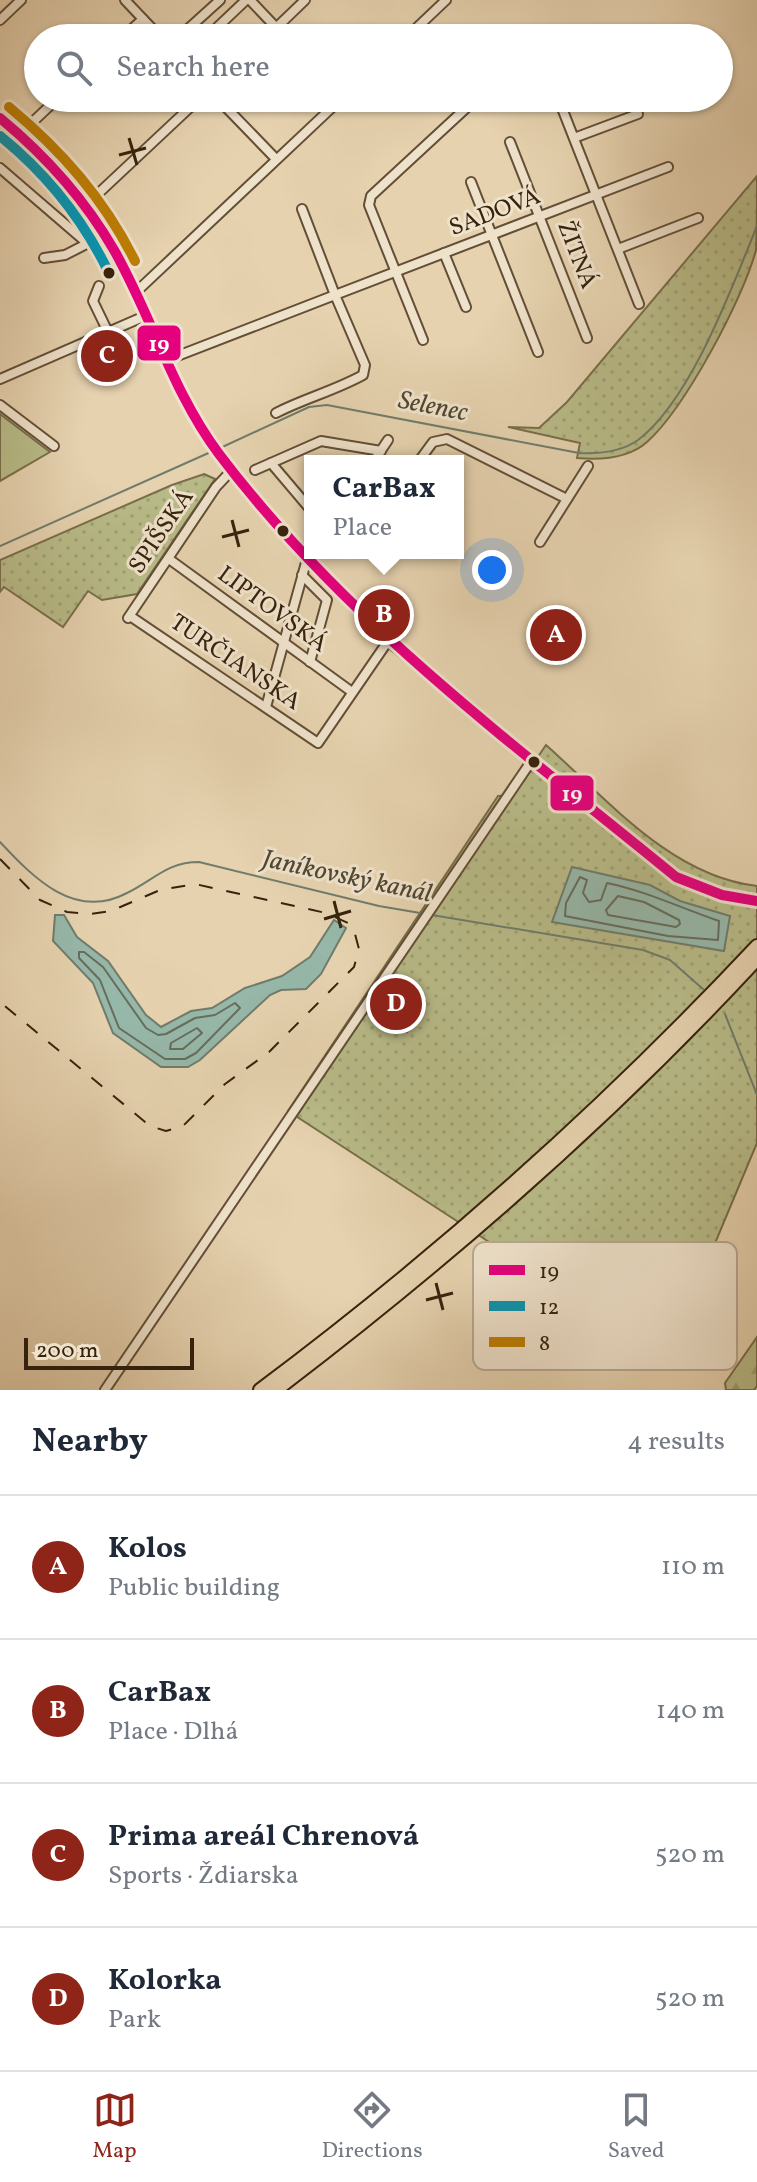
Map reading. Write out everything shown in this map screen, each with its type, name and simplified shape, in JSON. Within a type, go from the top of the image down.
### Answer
[{"type":"highway","points":[[260,1390],[401,1279],[538,1162],[684,1022],[757,946]]},
{"type":"highway","points":[[276,1390],[408,1286],[545,1168],[638,1081],[757,959]]},
{"type":"street","points":[[0,20],[21,0]]},
{"type":"street","points":[[125,0],[148,24]]},
{"type":"street","points":[[193,24],[220,0]]},
{"type":"street","points":[[221,24],[248,0],[272,24]]},
{"type":"street","points":[[280,24],[305,0]]},
{"type":"street","points":[[421,24],[446,0]]},
{"type":"street","points":[[137,24],[143,19]]},
{"type":"street","points":[[20,134],[43,112]]},
{"type":"street","points":[[86,205],[185,112]]},
{"type":"street","points":[[231,112],[276,159]]},
{"type":"street","points":[[135,293],[327,112]]},
{"type":"street","points":[[423,340],[369,205],[371,196],[462,112]]},
{"type":"street","points":[[564,112],[639,304]]},
{"type":"street","points":[[574,138],[638,114]]},
{"type":"street","points":[[0,118],[65,177],[86,205],[106,234],[192,414],[219,454],[304,557]]},
{"type":"street","name":"ŽITNÁ","points":[[510,142],[587,338]]},
{"type":"street","name":"SADOVÁ","points":[[167,360],[668,167]]},
{"type":"street","points":[[0,168],[87,243]]},
{"type":"street","points":[[471,182],[538,352]]},
{"type":"street","points":[[276,413],[312,395],[327,395],[363,375],[365,365],[302,209]]},
{"type":"street","points":[[618,249],[698,218]]},
{"type":"street","points":[[44,258],[65,255],[106,234]]},
{"type":"street","points":[[444,253],[466,307]]},
{"type":"street","points":[[99,286],[93,301],[108,332]]},
{"type":"street","points":[[0,379],[145,316]]},
{"type":"street","points":[[0,405],[54,446]]},
{"type":"street","points":[[423,455],[433,442],[447,439],[567,499]]},
{"type":"street","points":[[378,455],[388,440]]},
{"type":"street","points":[[255,470],[321,441],[381,451]]},
{"type":"street","points":[[271,463],[304,502]]},
{"type":"street","points":[[540,542],[588,466]]},
{"type":"street","name":"SPIŠSKÁ","points":[[129,617],[219,483],[232,470]]},
{"type":"street","name":"LIPTOVSKÁ","points":[[169,559],[352,692]]},
{"type":"street","points":[[266,707],[306,559]]},
{"type":"street","points":[[306,559],[388,641],[676,877],[722,895],[757,901]]},
{"type":"street","points":[[302,575],[327,600],[310,662]]},
{"type":"street","name":"TURČIANSKA","points":[[129,617],[318,743],[352,692]]},
{"type":"street","points":[[352,692],[388,641]]},
{"type":"street","points":[[105,1390],[528,766],[530,757]]},
{"type":"green space","points":[[757,176],[756,250],[739,296],[695,379],[647,442],[623,455],[577,458],[580,443],[508,427],[539,428],[567,402]]},
{"type":"green space","points":[[120,338],[129,359],[95,378],[85,354]]},
{"type":"green space","points":[[0,414],[50,452],[0,481]]},
{"type":"green space","points":[[204,474],[215,479],[137,594],[102,600],[88,591],[63,627],[4,587],[0,592],[0,560]]},
{"type":"green space","points":[[546,745],[617,811],[669,851],[696,867],[726,879],[757,886],[757,1143],[716,1242],[489,1242],[288,1111],[498,796],[512,795]]},
{"type":"green space","points":[[385,977],[425,1001],[407,1032],[366,1006]]},
{"type":"green space","points":[[757,1337],[757,1386],[754,1390],[726,1390],[725,1383],[737,1370]]},
{"type":"water","points":[[572,867],[650,885],[680,901],[730,916],[724,951],[552,922]]},
{"type":"water","points":[[55,915],[64,915],[77,937],[108,961],[146,1015],[161,1027],[191,1011],[212,1008],[245,988],[282,976],[310,957],[334,920],[346,928],[321,974],[306,989],[281,990],[270,995],[200,1060],[188,1067],[161,1067],[113,1033],[93,983],[53,941]]},
{"type":"waterway","name":"Selenec","points":[[218,449],[309,407],[327,405],[579,453],[617,450],[638,440],[657,422],[692,371],[722,310],[757,226]]},
{"type":"waterway","name":"Selenec","points":[[0,546],[213,451]]},
{"type":"waterway","name":"Janíkovský kanál","points":[[0,842],[41,881],[56,891],[89,902],[108,900],[127,893],[169,868],[199,862],[379,906],[426,914]]},
{"type":"waterway","name":"Janíkovský kanál","points":[[432,915],[643,950],[670,960],[703,989]]},
{"type":"waterway","name":"Janíkovský kanál","points":[[725,1014],[757,1095]]},
{"type":"railway","points":[[0,859],[40,900],[67,912],[91,914],[111,911],[160,890],[195,884],[326,913],[348,923],[359,949],[354,967],[269,1052],[225,1084],[183,1126],[166,1131],[150,1126],[0,1002]]},
{"type":"transit line","name":"8","points":[[9,107],[47,141],[80,177],[110,217],[135,261]]},
{"type":"transit line","name":"19","points":[[0,118],[33,147],[90,213],[128,276],[203,430],[268,515],[304,554]]},
{"type":"transit line","name":"12","points":[[0,136],[62,198],[88,234],[109,273]]},
{"type":"transit line","name":"19","points":[[309,559],[435,679],[676,877],[722,895],[757,901]]},
{"type":"place","name":"Prima areál Chrenová","points":[[107,356]]},
{"type":"place","name":"CarBax","points":[[384,615]]},
{"type":"place","name":"Kolos","points":[[556,635]]},
{"type":"place","name":"Kolorka","points":[[396,1004]]}]
